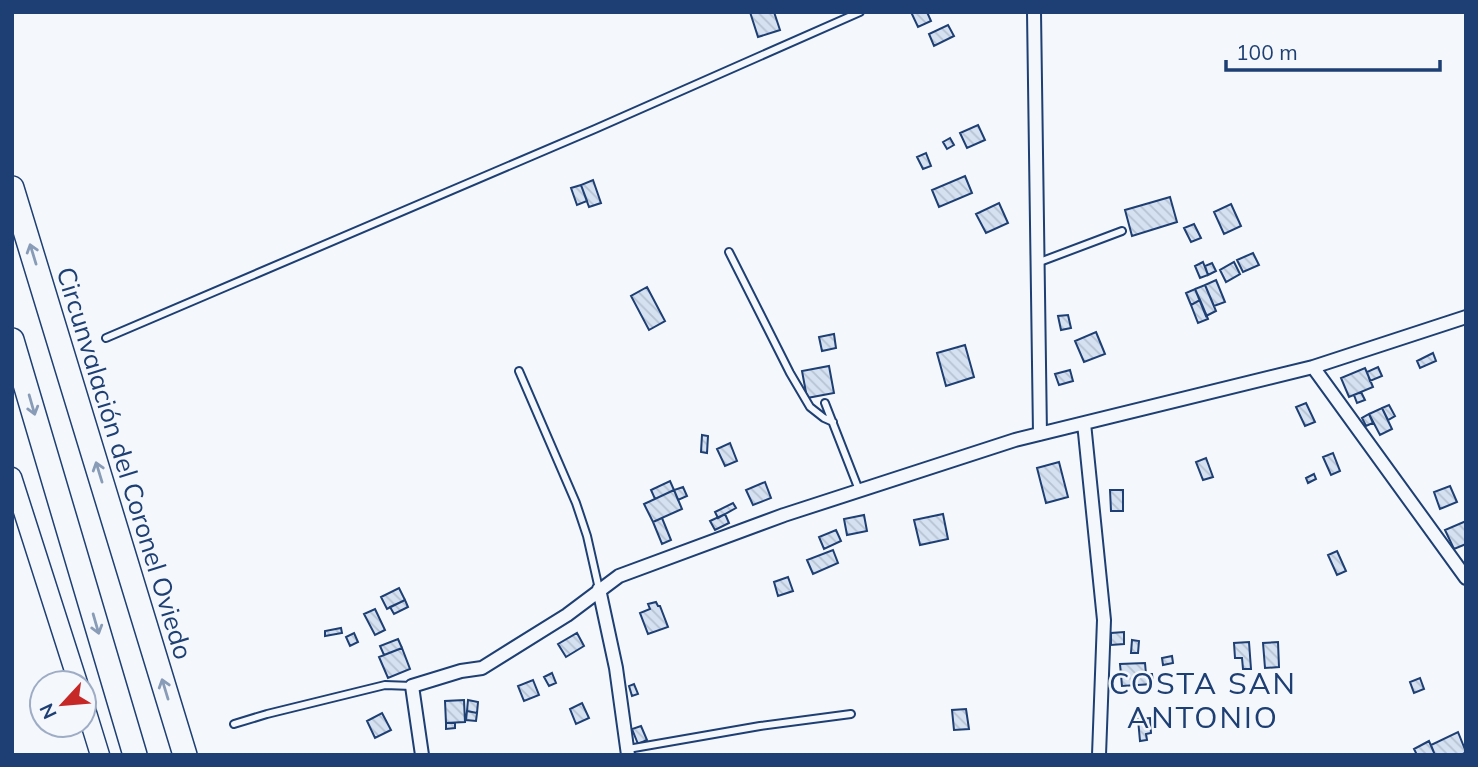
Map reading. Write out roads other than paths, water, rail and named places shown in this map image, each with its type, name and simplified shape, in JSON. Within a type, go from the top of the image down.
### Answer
[{"type":"highway","name":"Circunvalación del Coronel Oviedo","points":[[12,188],[185,755]]},
{"type":"highway","points":[[12,340],[135,755]]},
{"type":"street","points":[[1034,12],[1040,434]]},
{"type":"street","points":[[422,755],[412,686],[461,671],[482,668],[567,615],[620,576],[784,514],[1040,434],[1313,367],[1466,317]]},
{"type":"street","points":[[1313,367],[1466,578]]},
{"type":"street","points":[[1084,424],[1104,620],[1099,755]]},
{"type":"street","points":[[12,477],[74,669]]},
{"type":"street","points":[[599,589],[616,668],[628,752]]},
{"type":"lane","points":[[106,338],[595,129],[860,12]]},
{"type":"lane","points":[[1037,263],[1122,232]]},
{"type":"lane","points":[[729,252],[810,407],[833,422]]},
{"type":"lane","points":[[519,371],[576,503],[587,536],[599,589]]},
{"type":"lane","points":[[825,403],[860,491]]},
{"type":"lane","points":[[234,724],[385,685],[412,686]]},
{"type":"lane","points":[[628,752],[760,726],[850,714]]},
{"type":"district","name":"COSTA SAN ANTONIO","points":[[1203,700]]}]
